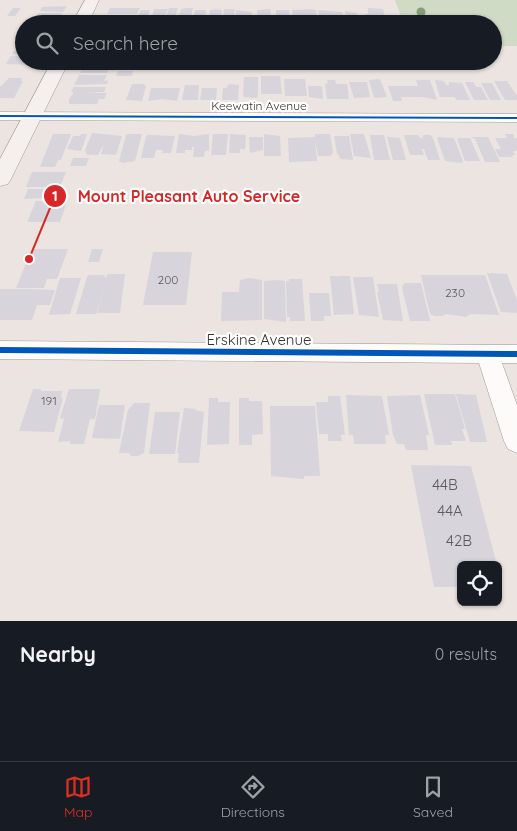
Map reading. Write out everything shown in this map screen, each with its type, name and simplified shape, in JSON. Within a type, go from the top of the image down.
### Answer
[{"type":"main road","points":[[84,15],[92,0]]},
{"type":"main road","points":[[0,179],[56,70]]},
{"type":"street","name":"Keewatin Avenue","points":[[0,116],[517,118]]},
{"type":"street","name":"Erskine Avenue","points":[[0,350],[517,354]]},
{"type":"street","points":[[488,354],[517,441]]},
{"type":"green space","points":[[395,0],[517,0],[517,46],[502,46],[502,15],[401,15]]},
{"type":"building","points":[[67,6],[63,12],[40,11],[42,7]]},
{"type":"building","points":[[13,8],[21,8],[15,16],[7,16]]},
{"type":"building","points":[[110,8],[140,8],[137,14],[107,14]]},
{"type":"building","points":[[169,8],[178,8],[176,15],[167,15]]},
{"type":"building","points":[[193,8],[191,15],[179,15],[181,9]]},
{"type":"building","points":[[368,8],[383,9],[385,15],[365,14],[368,14]]},
{"type":"building","points":[[154,9],[168,9],[165,15],[152,15]]},
{"type":"building","points":[[224,9],[235,9],[234,15],[223,15]]},
{"type":"building","points":[[270,9],[271,15],[257,15],[257,10]]},
{"type":"building","points":[[141,10],[150,10],[148,15],[139,15]]},
{"type":"building","points":[[195,10],[206,10],[205,15],[194,15]]},
{"type":"building","points":[[210,10],[222,10],[221,15],[209,15]]},
{"type":"building","points":[[236,10],[252,12],[252,15],[236,15]]},
{"type":"building","points":[[276,10],[289,10],[290,15],[276,15]]},
{"type":"building","points":[[292,10],[316,10],[317,15],[292,15]]},
{"type":"building","points":[[318,10],[342,12],[343,15],[319,15]]},
{"type":"building","points":[[345,11],[357,13],[358,15],[346,15]]},
{"type":"building","points":[[39,13],[62,13],[62,15],[38,15]]},
{"type":"building","points":[[11,56],[15,56],[15,64],[6,64]]},
{"type":"building","points":[[81,70],[108,70],[107,73],[80,73]]},
{"type":"building","points":[[118,71],[133,71],[132,76],[116,76]]},
{"type":"building","points":[[79,75],[107,75],[104,81],[108,80],[107,84],[74,85]]},
{"type":"building","points":[[261,76],[280,76],[282,94],[261,94]]},
{"type":"building","points":[[244,77],[258,77],[258,97],[243,97]]},
{"type":"building","points":[[9,78],[22,78],[21,81],[23,81],[14,98],[0,98],[0,87]]},
{"type":"building","points":[[284,79],[305,79],[307,96],[285,96]]},
{"type":"building","points":[[380,79],[387,97],[374,98],[369,80]]},
{"type":"building","points":[[327,80],[335,80],[336,84],[347,84],[349,99],[327,99],[325,84],[328,83]]},
{"type":"building","points":[[416,80],[430,80],[437,100],[423,97],[401,97],[402,101],[393,101],[388,86],[418,86]]},
{"type":"building","points":[[435,80],[444,81],[446,85],[449,85],[449,82],[462,83],[470,100],[440,97]]},
{"type":"building","points":[[494,81],[507,81],[517,96],[517,100],[505,100]]},
{"type":"building","points":[[349,82],[367,82],[370,97],[354,98]]},
{"type":"building","points":[[465,82],[473,82],[476,87],[481,87],[488,100],[474,100]]},
{"type":"building","points":[[481,83],[492,83],[501,100],[490,100]]},
{"type":"building","points":[[132,84],[143,84],[146,86],[142,101],[126,100]]},
{"type":"building","points":[[229,84],[239,85],[238,100],[222,100],[223,88],[226,88]]},
{"type":"building","points":[[185,85],[199,85],[198,100],[182,100]]},
{"type":"building","points":[[308,86],[322,86],[323,99],[309,97]]},
{"type":"building","points":[[74,87],[106,87],[104,92],[83,93],[107,93],[104,99],[99,99],[97,104],[69,104]]},
{"type":"building","points":[[151,88],[180,88],[177,101],[162,99],[148,101]]},
{"type":"building","points":[[202,88],[217,88],[216,100],[200,100]]},
{"type":"building","points":[[92,133],[122,136],[116,155],[101,154],[104,144],[98,155],[87,155],[85,150]]},
{"type":"building","points":[[53,134],[71,134],[61,160],[58,160],[55,167],[40,167]]},
{"type":"building","points":[[81,134],[87,134],[81,151],[67,149],[73,136],[80,136]]},
{"type":"building","points":[[142,134],[135,161],[122,163],[119,161],[126,135]]},
{"type":"building","points":[[179,134],[194,136],[209,134],[209,151],[205,151],[204,157],[193,157],[194,147],[192,147],[192,150],[185,150],[185,153],[176,153]]},
{"type":"building","points":[[213,134],[228,134],[226,155],[211,155]]},
{"type":"building","points":[[230,134],[246,135],[245,149],[240,149],[240,153],[229,153]]},
{"type":"building","points":[[264,134],[280,136],[281,156],[264,156]]},
{"type":"building","points":[[315,134],[330,134],[333,153],[330,156],[318,156],[315,140],[317,161],[289,162],[288,138],[315,137]]},
{"type":"building","points":[[350,134],[364,134],[371,158],[354,156]]},
{"type":"building","points":[[505,134],[513,134],[514,138],[517,138],[517,151],[513,151],[515,155],[512,155],[513,157],[499,157],[495,149],[501,149],[495,138],[507,138]]},
{"type":"building","points":[[370,135],[384,135],[390,160],[374,160]]},
{"type":"building","points":[[404,135],[418,135],[420,138],[423,138],[423,135],[430,135],[433,138],[440,160],[428,160],[424,149],[422,149],[424,155],[410,155]]},
{"type":"building","points":[[146,136],[175,136],[171,153],[162,153],[163,150],[156,150],[154,158],[141,158]]},
{"type":"building","points":[[334,136],[349,136],[353,160],[341,159],[337,153]]},
{"type":"building","points":[[249,137],[263,137],[263,150],[250,153]]},
{"type":"building","points":[[387,137],[400,138],[406,160],[393,160]]},
{"type":"building","points":[[438,137],[454,138],[463,163],[445,161]]},
{"type":"building","points":[[471,137],[488,137],[500,162],[485,162],[475,139]]},
{"type":"building","points":[[470,138],[480,161],[465,161],[457,139]]},
{"type":"building","points":[[73,158],[89,158],[86,166],[70,166]]},
{"type":"building","points":[[32,172],[66,172],[60,187],[26,187]]},
{"type":"building","points":[[28,189],[61,189],[58,197],[24,199]]},
{"type":"building","points":[[36,201],[67,202],[60,222],[27,222]]},
{"type":"building","points":[[32,249],[68,249],[57,279],[47,279],[44,288],[16,288]]},
{"type":"building","points":[[92,249],[103,249],[99,262],[88,262]]},
{"type":"building","points":[[153,252],[192,252],[186,305],[143,305]]},
{"type":"building","points":[[487,273],[507,274],[517,300],[517,313],[501,312]]},
{"type":"building","points":[[108,274],[125,274],[120,313],[97,313],[105,286],[96,314],[76,314],[87,277],[89,275],[105,275],[104,277],[106,277]]},
{"type":"building","points":[[421,275],[485,275],[499,315],[470,314],[466,317],[446,314],[435,316],[430,314]]},
{"type":"building","points":[[330,276],[337,276],[337,278],[338,276],[350,276],[354,314],[334,315]]},
{"type":"building","points":[[353,277],[373,277],[379,317],[359,315]]},
{"type":"building","points":[[60,278],[81,278],[70,314],[49,315]]},
{"type":"building","points":[[249,278],[262,280],[262,320],[221,321],[222,292],[239,292],[240,280]]},
{"type":"building","points":[[289,279],[302,279],[305,321],[290,321],[290,317],[287,317],[286,281],[289,281]]},
{"type":"building","points":[[264,281],[285,281],[286,322],[264,319]]},
{"type":"building","points":[[405,283],[421,283],[430,321],[410,321],[402,286]]},
{"type":"building","points":[[377,284],[397,284],[403,321],[383,320]]},
{"type":"building","points":[[0,289],[55,290],[50,305],[37,305],[32,320],[0,320]]},
{"type":"building","points":[[309,293],[329,293],[331,316],[324,316],[324,321],[311,321]]},
{"type":"building","points":[[33,389],[62,391],[61,398],[63,398],[54,432],[19,431]]},
{"type":"building","points":[[69,389],[100,389],[95,419],[90,419],[84,444],[70,444],[70,441],[58,442],[64,419],[60,418]]},
{"type":"building","points":[[424,394],[455,394],[465,429],[462,429],[466,441],[451,441],[452,445],[435,445]]},
{"type":"building","points":[[456,394],[476,395],[487,442],[470,442]]},
{"type":"building","points":[[346,395],[382,396],[389,435],[385,435],[386,444],[354,444],[353,435],[349,435]]},
{"type":"building","points":[[420,395],[429,435],[426,435],[428,450],[406,450],[404,444],[397,444],[393,435],[387,396]]},
{"type":"building","points":[[328,396],[340,396],[345,435],[341,435],[342,441],[328,441],[328,434],[319,434],[316,402],[328,402]]},
{"type":"building","points":[[209,398],[218,398],[218,402],[230,402],[229,444],[207,445]]},
{"type":"building","points":[[239,398],[249,398],[249,401],[262,401],[263,434],[252,435],[252,445],[239,445]]},
{"type":"building","points":[[134,403],[150,403],[144,453],[138,456],[131,456],[129,453],[119,453],[128,410]]},
{"type":"building","points":[[99,405],[125,405],[120,439],[92,438]]},
{"type":"building","points":[[270,406],[315,406],[320,476],[304,476],[304,479],[271,476]]},
{"type":"building","points":[[184,408],[204,412],[199,463],[178,463],[179,453],[177,453]]},
{"type":"building","points":[[155,412],[180,412],[175,454],[149,454]]},
{"type":"building","points":[[411,465],[471,466],[496,561],[457,561],[457,587],[434,587]]},
{"type":"cycle path","points":[[0,116],[517,118]]},
{"type":"cycle path","points":[[0,350],[517,354]]},
{"type":"place","name":"Mount Pleasant Auto Service","points":[[29,259]]}]
